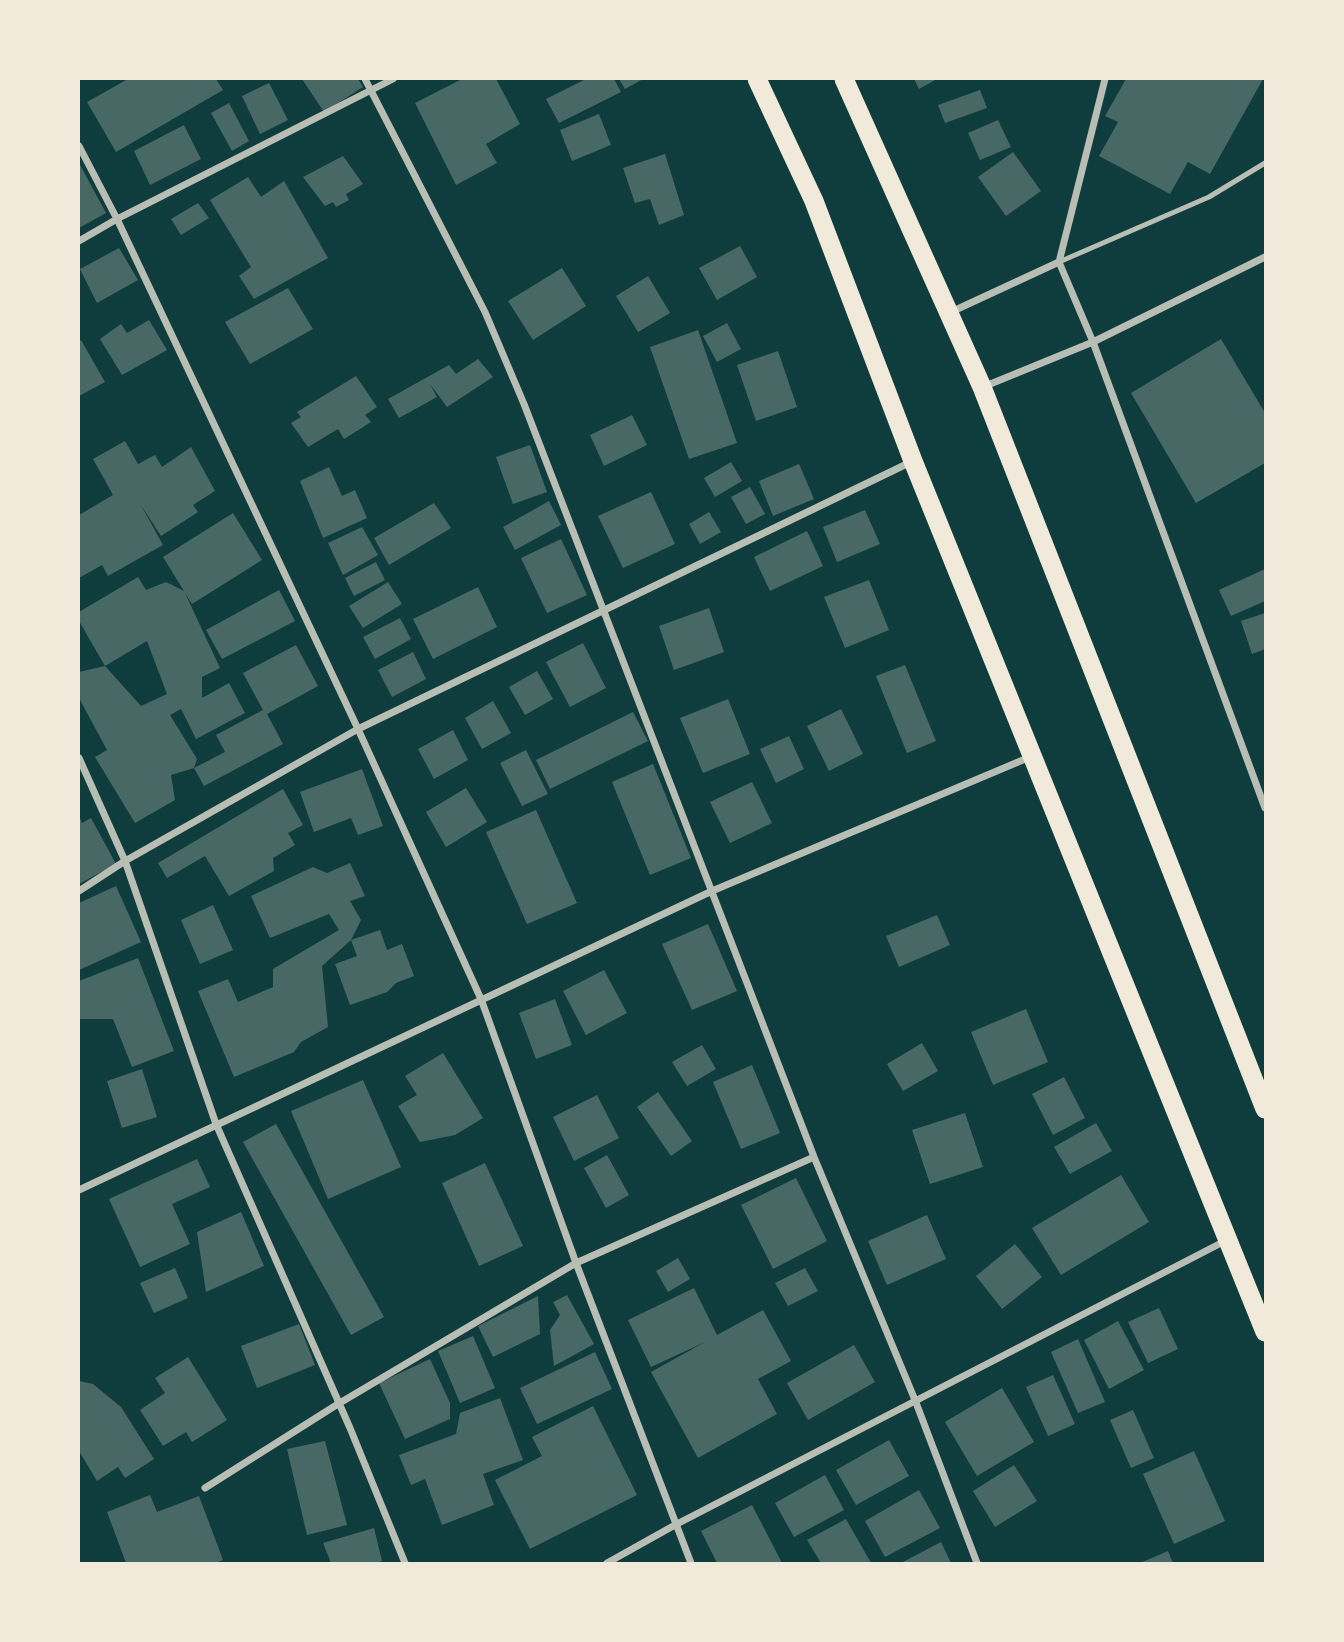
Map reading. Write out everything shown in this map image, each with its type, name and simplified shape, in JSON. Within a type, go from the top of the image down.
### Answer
[{"type":"highway","points":[[757,79],[814,201],[913,461],[1265,1332]]},
{"type":"highway","points":[[844,79],[982,387],[1265,1109]]},
{"type":"street","points":[[365,79],[485,312],[524,404],[814,1157],[915,1400],[977,1563]]},
{"type":"street","points":[[79,241],[117,219],[393,79]]},
{"type":"street","points":[[1105,79],[1059,262],[1093,342],[1265,808]]},
{"type":"street","points":[[79,146],[117,219],[358,729],[481,999],[576,1263],[691,1563]]},
{"type":"street","points":[[982,387],[1093,342],[1265,257]]},
{"type":"street","points":[[950,313],[1059,262]]},
{"type":"street","points":[[79,891],[125,861],[358,729],[913,461]]},
{"type":"street","points":[[79,1190],[712,891],[1034,755]]},
{"type":"street","points":[[79,758],[125,861],[216,1124],[350,1428],[405,1563]]},
{"type":"street","points":[[205,1488],[338,1404],[576,1263],[814,1157]]},
{"type":"street","points":[[607,1563],[675,1525],[1227,1239]]},
{"type":"lane","points":[[1059,262],[1209,197],[1265,163]]},
{"type":"building","points":[[128,79],[216,79],[223,90],[116,152],[87,102]]},
{"type":"building","points":[[302,79],[358,79],[363,87],[324,112]]},
{"type":"building","points":[[462,79],[496,79],[520,124],[486,144],[497,163],[456,185],[415,103]]},
{"type":"building","points":[[586,79],[614,79],[621,92],[559,123],[546,99]]},
{"type":"building","points":[[619,79],[643,79],[625,89]]},
{"type":"building","points":[[914,79],[937,79],[919,89]]},
{"type":"building","points":[[1126,79],[1263,79],[1210,174],[1188,162],[1170,194],[1099,156],[1118,122],[1105,116]]},
{"type":"building","points":[[269,83],[288,120],[260,134],[242,96]]},
{"type":"building","points":[[980,90],[987,108],[945,123],[938,105]]},
{"type":"building","points":[[229,103],[249,141],[232,151],[211,113]]},
{"type":"building","points":[[599,114],[611,145],[572,161],[560,130]]},
{"type":"building","points":[[998,120],[1011,147],[980,160],[968,133]]},
{"type":"building","points":[[184,125],[201,159],[150,185],[134,151]]},
{"type":"building","points":[[1013,152],[1041,191],[1006,216],[978,177]]},
{"type":"building","points":[[665,154],[684,215],[659,225],[650,199],[635,203],[623,168]]},
{"type":"building","points":[[343,156],[363,184],[346,194],[349,200],[336,207],[333,202],[325,206],[303,177]]},
{"type":"building","points":[[79,163],[106,213],[79,228]]},
{"type":"building","points":[[248,177],[261,197],[284,181],[328,258],[254,299],[239,276],[251,267],[210,200]]},
{"type":"building","points":[[198,203],[209,218],[181,235],[171,219]]},
{"type":"building","points":[[740,246],[757,277],[717,300],[699,268]]},
{"type":"building","points":[[119,248],[138,280],[97,303],[80,269]]},
{"type":"building","points":[[562,268],[586,306],[533,340],[508,301]]},
{"type":"building","points":[[648,276],[670,313],[638,332],[616,296]]},
{"type":"building","points":[[288,288],[313,329],[250,364],[225,322]]},
{"type":"building","points":[[149,320],[167,350],[122,375],[100,339],[121,324],[127,333]]},
{"type":"building","points":[[727,323],[741,349],[717,362],[703,336]]},
{"type":"building","points":[[698,330],[737,443],[689,459],[650,347]]},
{"type":"building","points":[[1221,339],[1265,413],[1265,463],[1196,503],[1131,393]]},
{"type":"building","points":[[81,340],[105,382],[79,396],[79,342]]},
{"type":"building","points":[[778,351],[797,407],[756,421],[737,365]]},
{"type":"building","points":[[478,359],[493,377],[447,407],[430,384],[437,397],[399,418],[388,399],[449,365],[456,374]]},
{"type":"building","points":[[356,376],[377,407],[365,415],[371,422],[344,439],[338,429],[308,447],[291,423],[301,417],[297,412]]},
{"type":"building","points":[[632,415],[647,445],[604,466],[590,435]]},
{"type":"building","points":[[125,441],[138,464],[155,455],[162,467],[191,447],[215,491],[193,505],[198,512],[161,536],[141,505],[163,545],[108,576],[102,565],[79,578],[79,515],[113,495],[93,459]]},
{"type":"building","points":[[530,445],[547,492],[513,504],[496,457]]},
{"type":"building","points":[[731,462],[742,481],[715,497],[704,478]]},
{"type":"building","points":[[799,464],[814,499],[773,516],[759,481]]},
{"type":"building","points":[[329,467],[342,496],[355,490],[367,518],[323,538],[300,481]]},
{"type":"building","points":[[750,487],[765,514],[746,524],[731,497]]},
{"type":"building","points":[[651,492],[675,544],[623,568],[598,516]]},
{"type":"building","points":[[549,501],[561,525],[515,550],[503,527]]},
{"type":"building","points":[[434,503],[451,528],[389,565],[374,538]]},
{"type":"building","points":[[865,510],[880,544],[837,562],[823,527]]},
{"type":"building","points":[[709,512],[721,532],[700,544],[689,524]]},
{"type":"building","points":[[233,513],[262,560],[192,604],[185,593],[220,668],[202,677],[202,698],[229,683],[245,713],[196,739],[181,709],[170,715],[197,759],[194,768],[171,775],[175,800],[135,823],[95,757],[107,750],[79,698],[79,672],[105,666],[79,621],[79,612],[138,577],[146,590],[166,582],[184,591],[163,557]],"holes":[[[147,641],[167,694],[141,706],[105,666]]]},
{"type":"building","points":[[362,527],[378,555],[343,575],[328,543]]},
{"type":"building","points":[[807,531],[823,566],[770,591],[754,557]]},
{"type":"building","points":[[561,539],[587,595],[547,613],[521,558]]},
{"type":"building","points":[[376,562],[385,580],[354,596],[345,578]]},
{"type":"building","points":[[1265,569],[1265,601],[1231,616],[1219,590]]},
{"type":"building","points":[[869,580],[889,630],[845,648],[824,597]]},
{"type":"building","points":[[388,582],[402,604],[363,628],[349,606]]},
{"type":"building","points":[[478,587],[497,627],[433,659],[413,619]]},
{"type":"building","points":[[279,590],[295,621],[222,659],[206,630]]},
{"type":"building","points":[[709,608],[724,652],[674,670],[659,626]]},
{"type":"building","points":[[1265,613],[1265,649],[1252,654],[1241,621]]},
{"type":"building","points":[[400,618],[411,639],[375,659],[363,637]]},
{"type":"building","points":[[583,643],[606,688],[570,707],[546,662]]},
{"type":"building","points":[[296,645],[318,686],[267,714],[283,744],[204,786],[194,768],[225,752],[216,735],[263,710],[243,673]]},
{"type":"building","points":[[413,652],[426,679],[392,697],[378,670]]},
{"type":"building","points":[[905,665],[936,741],[907,753],[876,676]]},
{"type":"building","points":[[537,671],[553,699],[525,715],[509,687]]},
{"type":"building","points":[[728,699],[750,754],[703,773],[680,718]]},
{"type":"building","points":[[493,701],[511,733],[482,749],[465,718]]},
{"type":"building","points":[[841,709],[863,754],[829,771],[807,726]]},
{"type":"building","points":[[633,712],[648,741],[550,789],[536,760]]},
{"type":"building","points":[[453,730],[468,760],[434,779],[418,749]]},
{"type":"building","points":[[789,736],[804,769],[776,783],[760,749]]},
{"type":"building","points":[[526,750],[548,794],[522,806],[500,763]]},
{"type":"building","points":[[653,764],[691,858],[650,875],[612,782]]},
{"type":"building","points":[[362,769],[383,826],[358,835],[351,818],[314,832],[300,792]]},
{"type":"building","points":[[752,782],[772,823],[730,843],[710,802]]},
{"type":"building","points":[[466,788],[487,822],[446,847],[426,812]]},
{"type":"building","points":[[283,789],[303,825],[288,833],[295,845],[273,858],[274,871],[229,896],[205,856],[167,878],[158,863]]},
{"type":"building","points":[[536,810],[577,903],[527,924],[486,832]]},
{"type":"building","points":[[79,816],[82,823],[91,818],[116,864],[79,884]]},
{"type":"building","points":[[350,863],[365,896],[350,901],[361,920],[351,940],[322,966],[328,1027],[301,1042],[294,1052],[234,1077],[198,991],[228,979],[238,1002],[273,987],[273,969],[339,930],[329,914],[270,938],[251,896],[313,867],[327,873]]},
{"type":"building","points":[[116,886],[141,942],[79,970],[79,903]]},
{"type":"building","points":[[213,905],[233,950],[200,964],[181,920]]},
{"type":"building","points":[[937,915],[950,945],[899,967],[886,936]]},
{"type":"building","points":[[708,924],[737,991],[692,1010],[662,944]]},
{"type":"building","points":[[380,930],[387,950],[402,944],[414,976],[396,983],[387,992],[350,1005],[335,964],[357,956],[351,940]]},
{"type":"building","points":[[138,958],[174,1051],[132,1067],[113,1019],[79,1019],[79,981]]},
{"type":"building","points":[[604,970],[627,1013],[586,1035],[563,991]]},
{"type":"building","points":[[555,999],[572,1045],[536,1059],[519,1013]]},
{"type":"building","points":[[1026,1009],[1048,1062],[993,1085],[971,1032]]},
{"type":"building","points":[[922,1043],[938,1071],[903,1091],[887,1064]]},
{"type":"building","points":[[702,1045],[716,1069],[687,1086],[672,1062]]},
{"type":"building","points":[[443,1053],[483,1118],[455,1135],[420,1142],[398,1106],[417,1095],[405,1076]]},
{"type":"building","points":[[752,1065],[780,1133],[741,1149],[713,1082]]},
{"type":"building","points":[[142,1069],[157,1117],[122,1128],[107,1081]]},
{"type":"building","points":[[1064,1077],[1085,1118],[1053,1135],[1032,1094]]},
{"type":"building","points":[[363,1080],[401,1167],[328,1199],[291,1111]]},
{"type":"building","points":[[658,1092],[692,1141],[671,1156],[637,1107]]},
{"type":"building","points":[[597,1095],[619,1138],[574,1161],[553,1117]]},
{"type":"building","points":[[965,1113],[983,1167],[930,1184],[912,1130]]},
{"type":"building","points":[[1096,1123],[1112,1151],[1070,1174],[1054,1147]]},
{"type":"building","points":[[276,1124],[384,1317],[351,1335],[243,1142]]},
{"type":"building","points":[[607,1155],[629,1195],[606,1208],[584,1168]]},
{"type":"building","points":[[197,1159],[210,1187],[172,1204],[190,1244],[140,1267],[109,1199]]},
{"type":"building","points":[[485,1163],[523,1246],[479,1266],[442,1183]]},
{"type":"building","points":[[1121,1175],[1149,1222],[1061,1275],[1032,1228]]},
{"type":"building","points":[[796,1178],[827,1241],[773,1269],[741,1205]]},
{"type":"building","points":[[241,1212],[264,1266],[206,1292],[197,1232]]},
{"type":"building","points":[[927,1215],[946,1259],[887,1285],[868,1241]]},
{"type":"building","points":[[1015,1244],[1042,1277],[1002,1309],[976,1276]]},
{"type":"building","points":[[678,1258],[690,1279],[668,1292],[656,1271]]},
{"type":"building","points":[[175,1268],[188,1298],[154,1313],[140,1283]]},
{"type":"building","points":[[805,1268],[818,1291],[788,1306],[775,1283]]},
{"type":"building","points":[[694,1288],[717,1335],[763,1310],[791,1361],[758,1379],[777,1414],[698,1458],[651,1372],[705,1342],[651,1367],[628,1320]]},
{"type":"building","points":[[567,1295],[594,1344],[554,1366],[550,1330],[560,1315],[553,1302]]},
{"type":"building","points":[[538,1296],[540,1334],[493,1357],[478,1326]]},
{"type":"building","points":[[1159,1308],[1178,1349],[1148,1363],[1128,1322]]},
{"type":"building","points":[[1118,1321],[1144,1370],[1109,1389],[1084,1340]]},
{"type":"building","points":[[299,1324],[315,1365],[257,1388],[241,1346]]},
{"type":"building","points":[[473,1336],[495,1388],[460,1403],[438,1351]]},
{"type":"building","points":[[1078,1339],[1105,1402],[1078,1413],[1051,1352]]},
{"type":"building","points":[[854,1345],[875,1382],[808,1420],[787,1383]]},
{"type":"building","points":[[595,1352],[612,1389],[537,1424],[520,1388]]},
{"type":"building","points":[[188,1357],[227,1420],[192,1442],[186,1432],[163,1446],[140,1410],[165,1393],[155,1378]]},
{"type":"building","points":[[430,1359],[450,1403],[450,1419],[405,1439],[379,1383]]},
{"type":"building","points":[[1053,1375],[1075,1424],[1048,1436],[1026,1387]]},
{"type":"building","points":[[79,1381],[93,1384],[121,1407],[154,1459],[125,1478],[118,1467],[97,1481],[79,1451]]},
{"type":"building","points":[[1002,1388],[1034,1442],[977,1476],[945,1422]]},
{"type":"building","points":[[500,1398],[523,1460],[483,1474],[494,1505],[442,1525],[425,1479],[411,1485],[399,1455],[456,1434],[460,1413]]},
{"type":"building","points":[[593,1406],[637,1495],[530,1549],[495,1480],[542,1456],[532,1437]]},
{"type":"building","points":[[1133,1410],[1154,1458],[1131,1468],[1110,1420]]},
{"type":"building","points":[[889,1440],[909,1476],[856,1505],[836,1470]]},
{"type":"building","points":[[325,1441],[347,1525],[307,1535],[287,1449]]},
{"type":"building","points":[[1194,1451],[1225,1521],[1174,1544],[1143,1474]]},
{"type":"building","points":[[1014,1465],[1037,1501],[995,1527],[973,1491]]},
{"type":"building","points":[[825,1475],[844,1510],[794,1537],[775,1503]]},
{"type":"building","points":[[919,1490],[940,1528],[885,1557],[865,1521]]},
{"type":"building","points":[[150,1495],[157,1512],[199,1496],[223,1560],[216,1563],[126,1563],[107,1512]]},
{"type":"building","points":[[752,1505],[782,1563],[717,1563],[701,1531]]},
{"type":"building","points":[[846,1519],[871,1563],[821,1563],[807,1540]]},
{"type":"building","points":[[374,1528],[382,1561],[331,1563],[323,1543]]},
{"type":"building","points":[[941,1542],[951,1563],[901,1563]]},
{"type":"building","points":[[1168,1551],[1173,1563],[1140,1563]]}]
